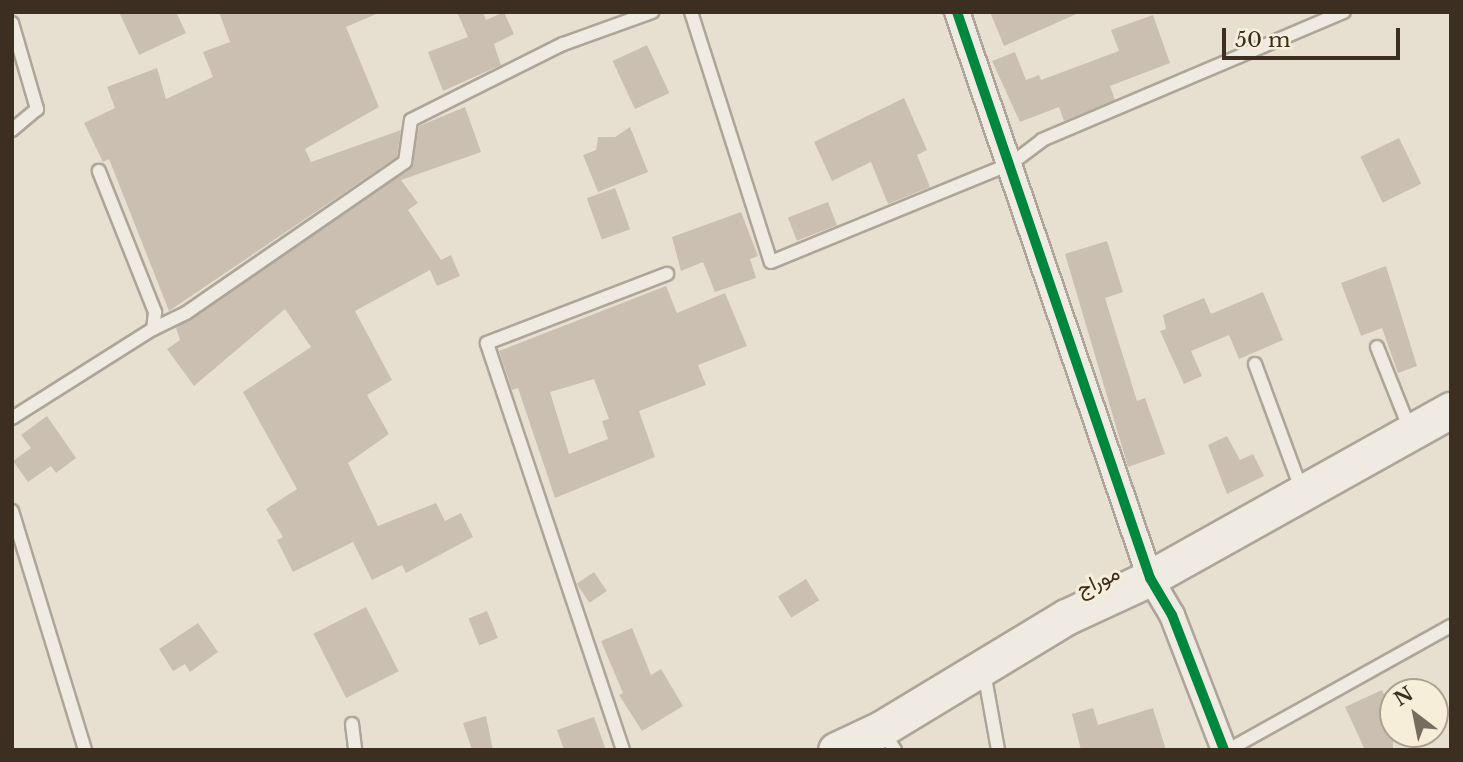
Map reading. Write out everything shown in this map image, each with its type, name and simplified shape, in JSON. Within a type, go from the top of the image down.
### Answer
[{"type":"main road","name":"موراج","points":[[836,750],[888,739],[983,664],[1066,617],[1150,578],[1451,410]]},
{"type":"street","points":[[957,12],[1012,163],[1150,578],[1172,615],[1226,750]]},
{"type":"lane","points":[[12,418],[153,329],[186,313],[405,162],[411,120],[563,44],[652,12]]},
{"type":"lane","points":[[691,12],[771,262],[1012,163],[1042,140],[1344,12]]},
{"type":"lane","points":[[12,23],[37,109],[12,130]]},
{"type":"lane","points":[[99,171],[155,312],[153,329]]},
{"type":"lane","points":[[623,750],[487,343],[667,274]]},
{"type":"lane","points":[[1377,347],[1411,432]]},
{"type":"lane","points":[[1255,364],[1303,494]]},
{"type":"lane","points":[[12,511],[85,750]]},
{"type":"lane","points":[[1226,750],[1451,625]]},
{"type":"lane","points":[[983,664],[998,750]]},
{"type":"lane","points":[[352,724],[355,750]]},
{"type":"building","points":[[119,12],[176,12],[186,33],[139,55]]},
{"type":"building","points":[[219,12],[381,12],[346,27],[379,107],[305,149],[311,162],[401,130],[397,157],[169,311],[109,159],[103,162],[84,123],[115,108],[107,87],[157,68],[166,99],[213,77],[203,52],[230,42]]},
{"type":"building","points":[[457,12],[483,12],[486,20],[504,12],[514,34],[494,44],[501,65],[443,91],[428,52],[468,37]]},
{"type":"building","points":[[990,12],[1081,12],[1004,46]]},
{"type":"building","points":[[1153,15],[1170,63],[1110,86],[1115,100],[1064,121],[1059,107],[1020,122],[992,61],[1015,52],[1026,80],[1039,75],[1041,80],[1119,51],[1111,30]]},
{"type":"building","points":[[647,45],[669,93],[635,109],[613,61]]},
{"type":"building","points":[[904,98],[927,150],[917,155],[930,187],[888,204],[871,162],[832,181],[814,142]]},
{"type":"building","points":[[465,107],[481,152],[401,180],[418,203],[408,210],[441,260],[451,255],[460,276],[437,286],[430,270],[355,311],[392,380],[367,395],[389,434],[348,463],[378,526],[436,503],[445,521],[461,513],[473,537],[406,573],[402,565],[372,580],[353,542],[293,572],[277,540],[283,537],[266,509],[297,489],[243,392],[311,347],[285,309],[194,386],[167,349],[180,340],[176,328],[410,169],[419,126]]},
{"type":"building","points":[[630,127],[648,172],[598,192],[583,155],[596,150],[598,137],[615,137]]},
{"type":"building","points":[[1399,138],[1421,184],[1383,203],[1360,157]]},
{"type":"building","points":[[615,188],[630,229],[602,240],[587,198]]},
{"type":"building","points":[[828,202],[837,225],[797,241],[788,217]]},
{"type":"building","points":[[741,212],[758,256],[750,259],[756,278],[715,292],[703,262],[681,271],[672,237]]},
{"type":"building","points":[[1107,241],[1123,292],[1105,298],[1137,401],[1145,398],[1165,454],[1128,467],[1065,254]]},
{"type":"building","points":[[1386,266],[1417,366],[1398,373],[1382,328],[1361,336],[1341,283]]},
{"type":"building","points":[[666,286],[677,313],[725,293],[747,346],[698,365],[706,385],[639,411],[655,457],[555,498],[518,388],[512,390],[499,351]],"holes":[[[594,379],[609,419],[602,421],[608,439],[569,454],[550,392]]]},
{"type":"building","points":[[1263,292],[1283,340],[1239,359],[1229,335],[1191,351],[1202,376],[1184,384],[1160,331],[1166,329],[1163,315],[1204,298],[1211,314]]},
{"type":"building","points":[[47,416],[76,458],[56,473],[51,466],[28,482],[13,461],[31,448],[21,435]]},
{"type":"building","points":[[1227,436],[1240,460],[1253,454],[1264,476],[1227,494],[1208,445]]},
{"type":"building","points":[[594,572],[607,591],[589,603],[577,584]]},
{"type":"building","points":[[806,579],[819,600],[791,618],[778,596]]},
{"type":"building","points":[[366,607],[399,671],[346,698],[313,634]]},
{"type":"building","points":[[487,611],[498,638],[479,645],[468,618]]},
{"type":"building","points":[[198,623],[218,652],[190,672],[185,664],[173,671],[159,649]]},
{"type":"building","points":[[632,628],[651,675],[661,669],[683,706],[642,731],[619,695],[623,693],[601,641]]},
{"type":"building","points":[[1379,691],[1379,748],[1393,750],[1365,750],[1345,707]]},
{"type":"building","points":[[1093,708],[1098,725],[1153,708],[1166,750],[1081,750],[1072,714]]},
{"type":"building","points":[[486,716],[493,750],[472,750],[463,723]]},
{"type":"building","points":[[594,717],[606,750],[564,750],[557,730]]},
{"type":"cycle path","points":[[957,12],[1150,578],[1172,615],[1224,750]]}]
